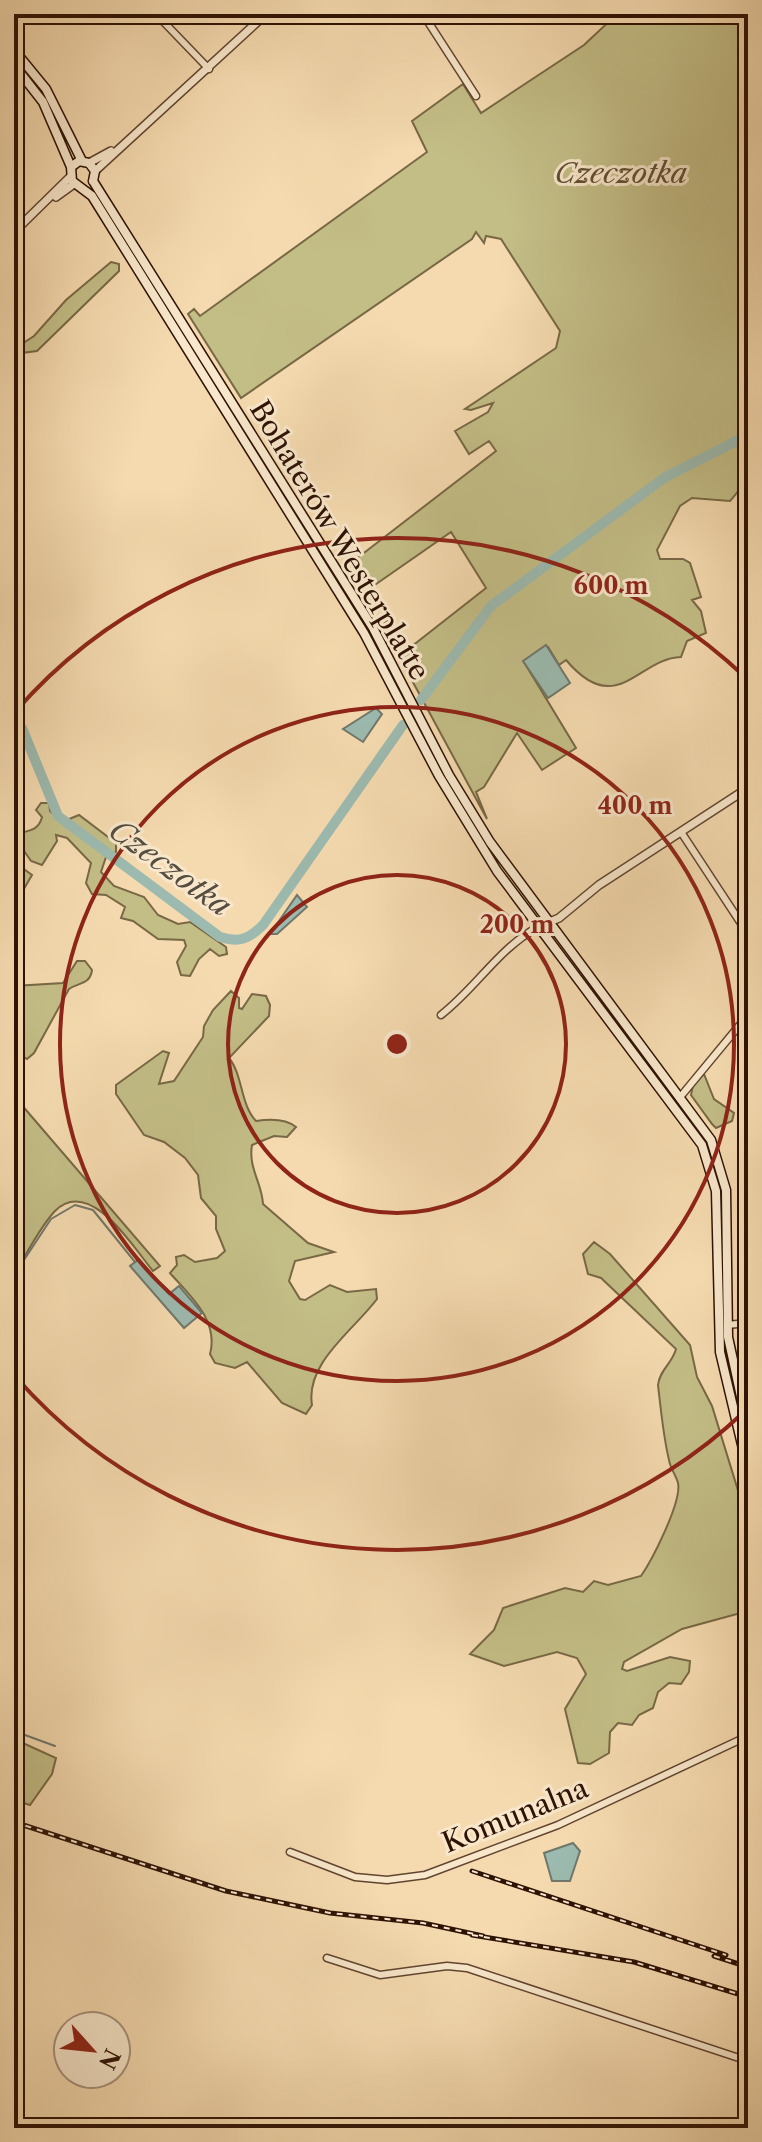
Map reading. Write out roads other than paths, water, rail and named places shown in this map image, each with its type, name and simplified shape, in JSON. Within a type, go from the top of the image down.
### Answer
[{"type":"main road","name":"Bohaterów Westerplatte","points":[[14,50],[46,89],[94,176],[373,628],[475,819],[542,924]]},
{"type":"main road","points":[[14,65],[43,102],[76,183],[94,176]]},
{"type":"main road","points":[[71,167],[86,162]]},
{"type":"main road","name":"Bohaterów Westerplatte","points":[[76,183],[364,633],[468,827],[542,924]]},
{"type":"main road","points":[[542,924],[681,1096],[711,1140],[725,1182],[727,1325],[748,1429]]},
{"type":"main road","points":[[542,924],[692,1128],[710,1163],[717,1201],[718,1339],[748,1470]]},
{"type":"street","points":[[156,14],[209,69]]},
{"type":"street","points":[[94,176],[266,14]]},
{"type":"street","points":[[423,14],[476,96]]},
{"type":"street","points":[[86,162],[133,138]]},
{"type":"street","points":[[17,229],[76,183]]},
{"type":"street","points":[[441,1015],[472,990],[496,957],[542,924],[559,918],[567,909],[748,788]]},
{"type":"street","points":[[681,832],[748,934]]},
{"type":"street","points":[[681,1096],[748,1015]]},
{"type":"street","points":[[727,1325],[748,1323]]},
{"type":"street","name":"Komunalna","points":[[290,1852],[355,1877],[387,1880],[425,1875],[558,1825],[748,1736]]},
{"type":"street","points":[[327,1958],[380,1975],[447,1966],[467,1968],[748,2061]]},
{"type":"water","points":[[546,645],[570,683],[548,698],[523,661]]},
{"type":"water","points":[[376,708],[382,714],[363,742],[343,729]]},
{"type":"water","points":[[297,895],[307,907],[277,934],[270,934]]},
{"type":"water","points":[[139,1259],[169,1294],[179,1286],[202,1313],[184,1328],[130,1266]]},
{"type":"water","points":[[573,1843],[580,1851],[570,1881],[552,1881],[544,1853]]},
{"type":"waterway","name":"Czeczotka","points":[[421,700],[491,606],[664,478],[748,435]]},
{"type":"waterway","name":"Czeczotka","points":[[14,718],[22,728],[58,816],[220,937],[233,940],[248,937],[263,925],[403,725]]},
{"type":"waterway","points":[[14,1275],[51,1219],[75,1205],[93,1210],[135,1262]]},
{"type":"waterway","points":[[14,1731],[55,1746]]},
{"type":"railway","points":[[14,1822],[226,1891],[330,1913],[423,1923],[483,1936]]},
{"type":"railway","points":[[472,1871],[726,1955]]},
{"type":"railway","points":[[472,1935],[634,1962],[748,1997]]},
{"type":"railway","points":[[714,1956],[748,1967]]}]
